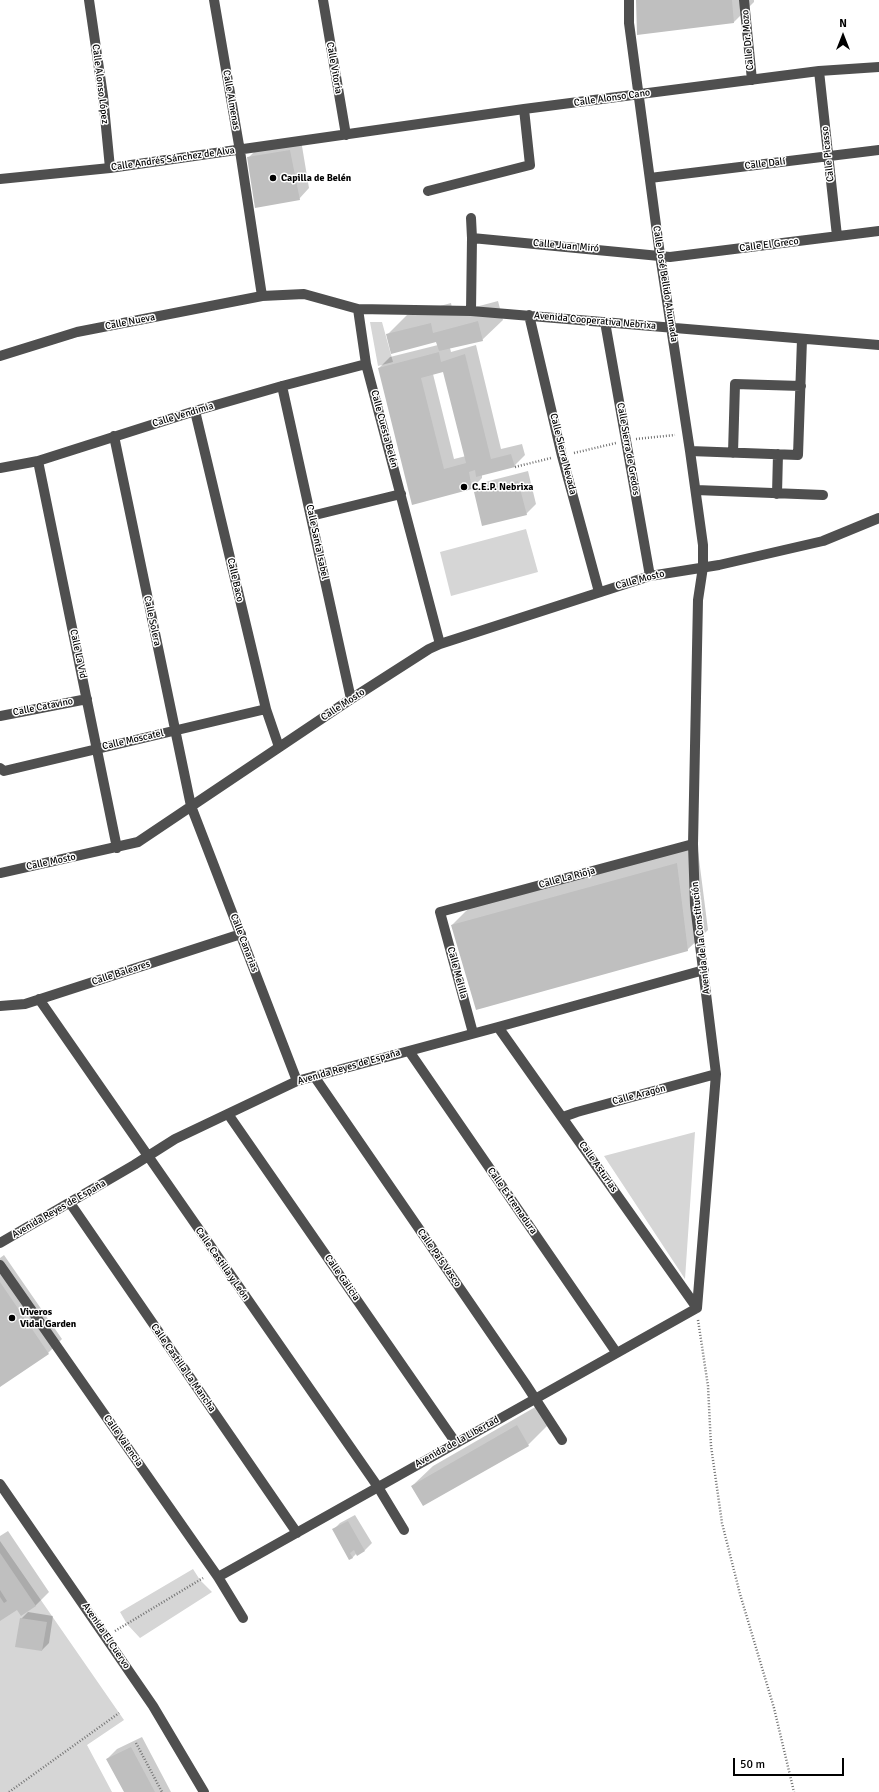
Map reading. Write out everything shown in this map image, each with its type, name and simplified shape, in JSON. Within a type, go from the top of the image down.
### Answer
[{"type":"street","name":"Calle Alonso López","points":[[89,0],[103,96],[110,168]]},
{"type":"street","name":"Calle Almenas","points":[[214,0],[240,151],[262,296]]},
{"type":"street","name":"Calle Vitoria","points":[[323,0],[346,135]]},
{"type":"street","name":"Calle José Bellido Ahumada","points":[[628,0],[629,23],[660,255],[696,490],[703,545],[703,567]]},
{"type":"street","name":"Calle Dr. Mozo","points":[[744,0],[752,80]]},
{"type":"street","name":"Calle Alonso Cano","points":[[346,135],[638,94],[819,71],[879,67]]},
{"type":"street","name":"Calle Picasso","points":[[819,71],[837,236]]},
{"type":"street","points":[[428,191],[530,165],[524,109]]},
{"type":"street","name":"Calle Andrés Sánchez de Alva","points":[[0,179],[110,168],[346,135]]},
{"type":"street","name":"Calle Dalí","points":[[650,178],[879,150]]},
{"type":"street","points":[[471,218],[471,311]]},
{"type":"street","name":"Calle El Greco","points":[[660,255],[670,257],[879,231]]},
{"type":"street","name":"Calle Juan Miró","points":[[472,238],[660,255]]},
{"type":"street","points":[[262,296],[304,294],[358,309]]},
{"type":"street","name":"Calle Nueva","points":[[0,356],[77,332],[262,296]]},
{"type":"street","name":"Avenida Cooperativa Nebrixa","points":[[358,309],[471,311],[529,315],[879,345]]},
{"type":"street","name":"Calle Cuesta Belén","points":[[358,309],[366,364],[440,644]]},
{"type":"street","name":"Calle Sierra Nevada","points":[[529,315],[562,456],[599,592]]},
{"type":"street","name":"Calle Sierra de Gredos","points":[[605,322],[650,576]]},
{"type":"street","points":[[690,451],[798,455],[802,339]]},
{"type":"street","name":"Calle Vendimia","points":[[0,468],[38,461],[195,411],[366,364]]},
{"type":"street","points":[[733,453],[736,384],[801,386]]},
{"type":"street","name":"Calle Santa Isabel","points":[[282,386],[351,699]]},
{"type":"street","name":"Calle Baco","points":[[195,411],[266,709],[279,747]]},
{"type":"street","name":"Calle Solera","points":[[114,436],[191,806]]},
{"type":"street","points":[[777,494],[778,454]]},
{"type":"street","name":"Calle La Vid","points":[[38,461],[117,848]]},
{"type":"street","points":[[696,490],[823,496]]},
{"type":"street","points":[[311,516],[401,494]]},
{"type":"street","name":"Calle Mosto","points":[[0,873],[117,848],[138,842],[351,699],[429,649],[440,644],[650,576],[703,567],[823,541],[879,518]]},
{"type":"street","name":"Avenida de la Constitución","points":[[697,1308],[716,1074],[695,905],[693,844],[698,600],[703,567]]},
{"type":"street","name":"Calle Catavino","points":[[0,716],[87,699]]},
{"type":"street","name":"Calle Moscatel","points":[[0,768],[4,771],[266,709]]},
{"type":"street","name":"Calle Canarias","points":[[191,806],[297,1081]]},
{"type":"street","name":"Calle La Rioja","points":[[440,912],[693,844]]},
{"type":"street","name":"Calle Melilla","points":[[440,912],[473,1033]]},
{"type":"street","name":"Calle Baleares","points":[[0,1006],[25,1004],[241,934]]},
{"type":"street","name":"Avenida Reyes de España","points":[[0,1243],[175,1139],[297,1081],[704,970]]},
{"type":"street","name":"Calle Castilla y León","points":[[39,999],[147,1157],[378,1487],[404,1530]]},
{"type":"street","name":"Calle Asturias","points":[[498,1027],[697,1308]]},
{"type":"street","name":"Calle Extremadura","points":[[409,1051],[616,1352]]},
{"type":"street","name":"Calle Aragón","points":[[563,1118],[576,1112],[716,1074]]},
{"type":"street","name":"Calle País Vasco","points":[[314,1076],[536,1398],[562,1440]]},
{"type":"street","name":"Calle Galicia","points":[[228,1114],[456,1443]]},
{"type":"street","name":"Calle Castilla La Mancha","points":[[70,1202],[297,1533]]},
{"type":"street","name":"Calle Valencia","points":[[0,1266],[216,1574],[243,1618]]},
{"type":"street","name":"Avenida de la Libertad","points":[[216,1574],[297,1533],[616,1352],[697,1308]]},
{"type":"street","name":"Avenida El Cuervo","points":[[0,1484],[154,1706],[204,1792]]},
{"type":"path","points":[[515,467],[562,456]]},
{"type":"path","points":[[697,1308],[708,1386],[711,1446],[722,1523],[740,1594],[774,1708],[794,1792]]},
{"type":"path","points":[[107,1637],[216,1574]]},
{"type":"path","points":[[9,1792],[119,1713]]},
{"type":"path","points":[[136,1743],[162,1792]]},
{"type":"shaded area","points":[[370,322],[382,322],[393,362],[378,366]]},
{"type":"shaded area","points":[[526,529],[538,572],[451,596],[440,552]]},
{"type":"shaded area","points":[[695,1132],[685,1279],[604,1156]]},
{"type":"shaded area","points":[[0,1541],[124,1720],[87,1745],[112,1792],[0,1792]]},
{"type":"shaded area","points":[[193,1569],[200,1580],[212,1592],[140,1638],[127,1624],[120,1612]]},
{"type":"building","points":[[636,0],[732,0],[734,23],[637,35]]},
{"type":"building","name":"Capilla de Belén","points":[[290,150],[300,200],[255,208],[247,157]]},
{"type":"building","points":[[478,321],[483,341],[439,351],[436,342],[391,354],[386,334],[431,323],[433,333]]},
{"type":"building","points":[[439,352],[441,362],[465,354],[491,459],[511,454],[515,467],[476,477],[475,470],[469,472],[472,489],[412,505],[378,368]],"holes":[[[443,372],[466,463],[444,469],[421,378]]]},
{"type":"building","points":[[518,481],[527,515],[482,526],[474,492]]},
{"type":"building","points":[[677,863],[688,951],[476,1010],[451,925]]},
{"type":"building","name":"Viveros Vidal Garden","points":[[0,1282],[49,1354],[0,1387]]},
{"type":"building","points":[[517,1425],[529,1446],[423,1506],[411,1486]]},
{"type":"building","points":[[348,1521],[365,1551],[357,1556],[354,1550],[350,1553],[353,1558],[349,1560],[332,1529]]},
{"type":"building","points":[[0,1553],[36,1606],[21,1616],[17,1610],[0,1621],[0,1597],[4,1603],[7,1601],[0,1590]]},
{"type":"building","points":[[20,1618],[47,1622],[42,1651],[15,1647]]},
{"type":"building","points":[[131,1747],[155,1792],[124,1792],[106,1759]]},
{"type":"place","name":"Capilla de Belén","points":[[273,178]]},
{"type":"place","name":"C.E.P. Nebrixa","points":[[464,487]]},
{"type":"place","name":"Viveros Vidal Garden","points":[[12,1318]]}]
